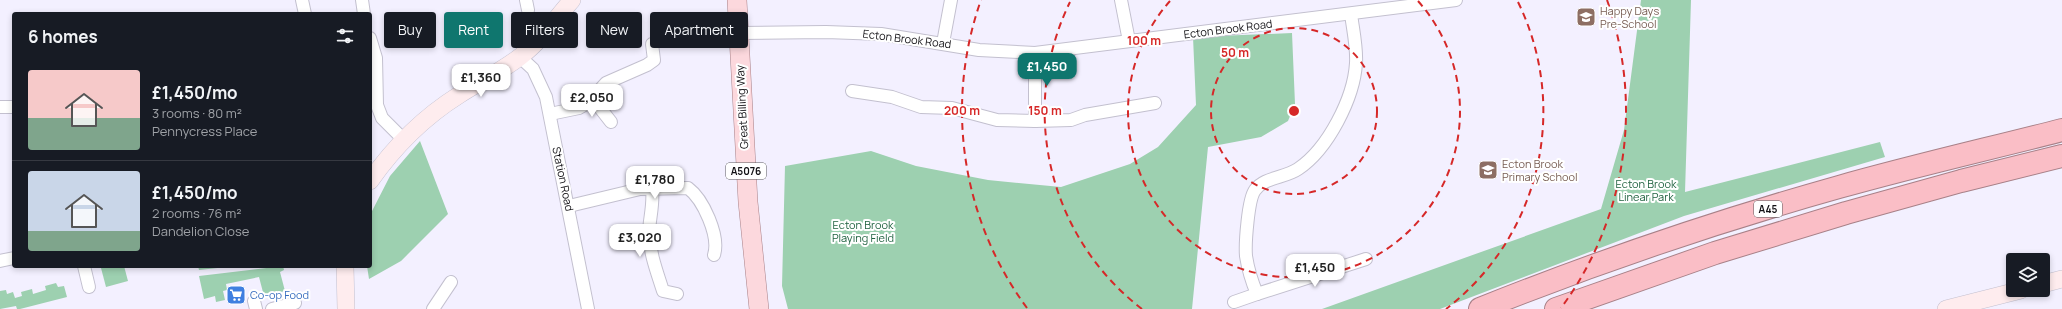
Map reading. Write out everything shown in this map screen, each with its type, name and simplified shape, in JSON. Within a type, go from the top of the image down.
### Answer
[{"type":"highway","name":"A45","points":[[1480,309],[1546,283],[1694,231],[1832,189],[2062,130]]},
{"type":"highway","name":"A45","points":[[1557,308],[1715,253],[1846,213],[1961,180],[2062,156]]},
{"type":"main road","name":"Great Billing Way","points":[[737,0],[737,12]]},
{"type":"main road","name":"Great Billing Way","points":[[739,48],[748,202],[759,309]]},
{"type":"street","points":[[302,0],[305,12]]},
{"type":"street","points":[[362,0],[364,12]]},
{"type":"street","points":[[372,179],[404,140],[436,110],[520,57],[533,46],[572,0]]},
{"type":"street","points":[[943,43],[951,0]]},
{"type":"street","points":[[1121,0],[1128,41]]},
{"type":"street","name":"Ecton Brook Road","points":[[748,33],[868,33],[943,43],[979,50],[1035,53],[1456,0]]},
{"type":"street","points":[[1257,294],[1246,254],[1252,197],[1256,189],[1264,183],[1298,170],[1315,156],[1328,140],[1335,127],[1355,73],[1355,42],[1351,14]]},
{"type":"street","points":[[372,45],[378,72],[376,91],[382,118],[404,140]]},
{"type":"street","points":[[550,114],[579,108],[593,99],[606,83],[647,65],[658,62],[653,48]]},
{"type":"street","points":[[1035,53],[1035,121]]},
{"type":"street","name":"Station Road","points":[[520,57],[533,69],[546,97],[569,206],[588,309]]},
{"type":"street","points":[[852,92],[892,97],[921,107],[952,108],[997,120],[1071,120],[1085,115],[1155,103]]},
{"type":"street","points":[[593,99],[611,122]]},
{"type":"street","points":[[0,106],[12,107]]},
{"type":"street","points":[[569,206],[640,189],[683,186],[693,192],[708,216],[716,244],[714,255]]},
{"type":"street","points":[[652,188],[653,207],[649,234],[654,264],[663,291],[677,294]]},
{"type":"street","points":[[0,261],[12,258]]},
{"type":"street","points":[[1234,302],[1366,259]]},
{"type":"street","points":[[84,268],[89,287]]},
{"type":"street","points":[[345,268],[346,309]]},
{"type":"street","points":[[2050,283],[2062,280]]},
{"type":"street","points":[[433,309],[451,282]]},
{"type":"street","points":[[1946,309],[2006,294]]},
{"type":"street","points":[[272,309],[294,303]]},
{"type":"green space","name":"Ecton Brook Linear Park","points":[[1641,0],[1691,0],[1685,192],[1880,142],[1885,157],[1684,216],[1440,309],[1322,309],[1601,209],[1624,130]]},
{"type":"green space","name":"Ecton Brook Playing Field","points":[[1292,33],[1295,104],[1288,121],[1261,137],[1208,147],[1192,309],[788,309],[782,286],[785,166],[871,151],[916,166],[988,180],[1061,187],[1130,164],[1158,147],[1196,105],[1193,37]]},
{"type":"green space","points":[[420,141],[448,214],[401,261],[369,279],[367,268],[372,268],[372,211],[390,176]]},
{"type":"green space","points":[[101,268],[125,268],[128,281],[106,287]]},
{"type":"green space","points":[[198,268],[218,268],[199,270]]},
{"type":"green space","points":[[266,268],[284,268],[284,270],[280,272],[285,291],[264,296],[259,277],[226,284],[227,290],[223,291],[225,300],[216,302],[215,296],[204,299],[199,276]]},
{"type":"green space","points":[[56,283],[58,287],[64,286],[67,297],[20,309],[17,309],[16,306],[0,309],[0,291],[6,290],[7,294],[13,292],[15,298],[22,296],[21,292],[32,289],[33,294],[46,290],[45,286]]},
{"type":"place","name":"Happy Days Pre-School","points":[[1586,17]]},
{"type":"place","name":"Ecton Brook Primary School","points":[[1488,170]]},
{"type":"place","name":"Co-op Food","points":[[236,295]]}]
